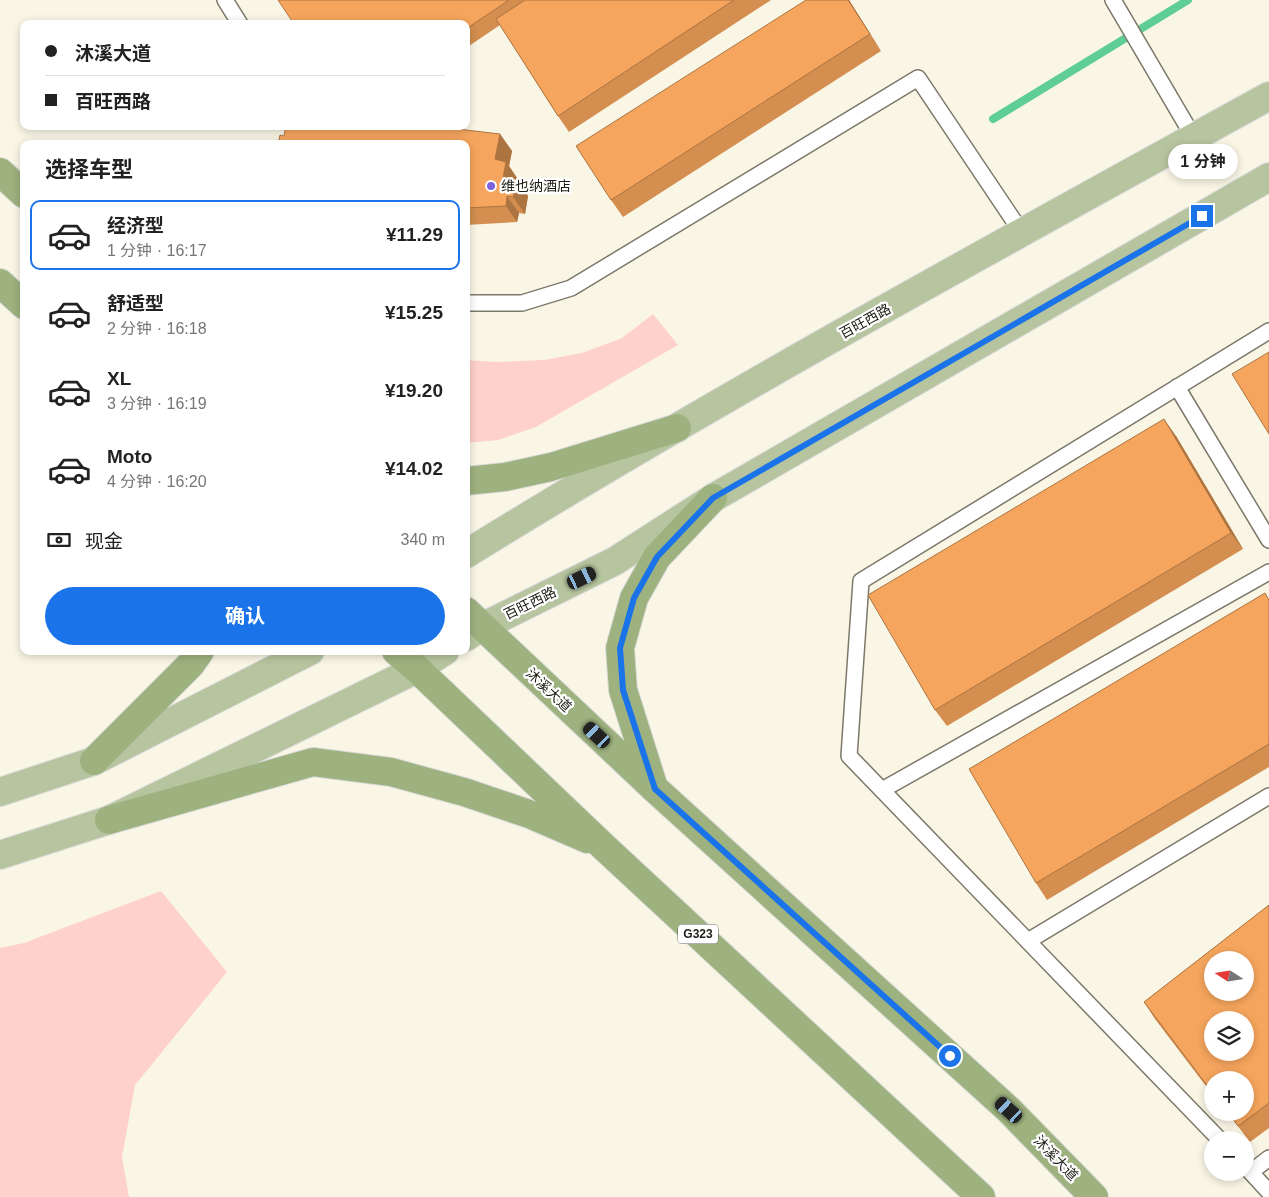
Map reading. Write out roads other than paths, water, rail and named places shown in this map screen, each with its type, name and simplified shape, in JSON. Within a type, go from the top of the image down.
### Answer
[{"type":"highway","points":[[0,172],[20,190]]},
{"type":"highway","points":[[0,283],[20,301]]},
{"type":"highway","points":[[470,480],[505,477],[551,467],[677,428]]},
{"type":"highway","points":[[655,789],[623,690],[620,648],[634,598],[657,557],[713,498]]},
{"type":"highway","name":"沐溪大道","points":[[471,625],[1009,1110],[1094,1197]]},
{"type":"highway","points":[[94,761],[191,664],[197,655]]},
{"type":"highway","name":"G323","points":[[401,655],[605,848],[981,1197]]},
{"type":"highway","points":[[109,820],[313,762],[391,772],[464,792],[529,814],[605,848]]},
{"type":"main road","name":"百旺西路","points":[[470,552],[563,494],[677,428],[1269,96]]},
{"type":"main road","name":"百旺西路","points":[[471,625],[615,561],[713,498],[1269,177]]},
{"type":"main road","points":[[0,792],[94,761],[302,655]]},
{"type":"main road","points":[[0,855],[109,820],[417,669],[438,655]]},
{"type":"lane","points":[[225,0],[238,20]]},
{"type":"lane","points":[[1114,2],[1194,138]]},
{"type":"lane","points":[[470,303],[522,303],[571,288],[918,78],[1022,233]]},
{"type":"lane","points":[[1211,1131],[849,756],[861,581],[1269,331]]},
{"type":"lane","points":[[1177,387],[1269,540]]},
{"type":"lane","points":[[882,790],[1269,572]]},
{"type":"lane","points":[[1028,941],[1269,796]]},
{"type":"lane","points":[[1254,1166],[1269,1158]]},
{"type":"lane","points":[[1254,1177],[1268,1195]]},
{"type":"waterway","points":[[993,119],[1188,0]]},
{"type":"place","name":"维也纳酒店","points":[[491,186]]}]
